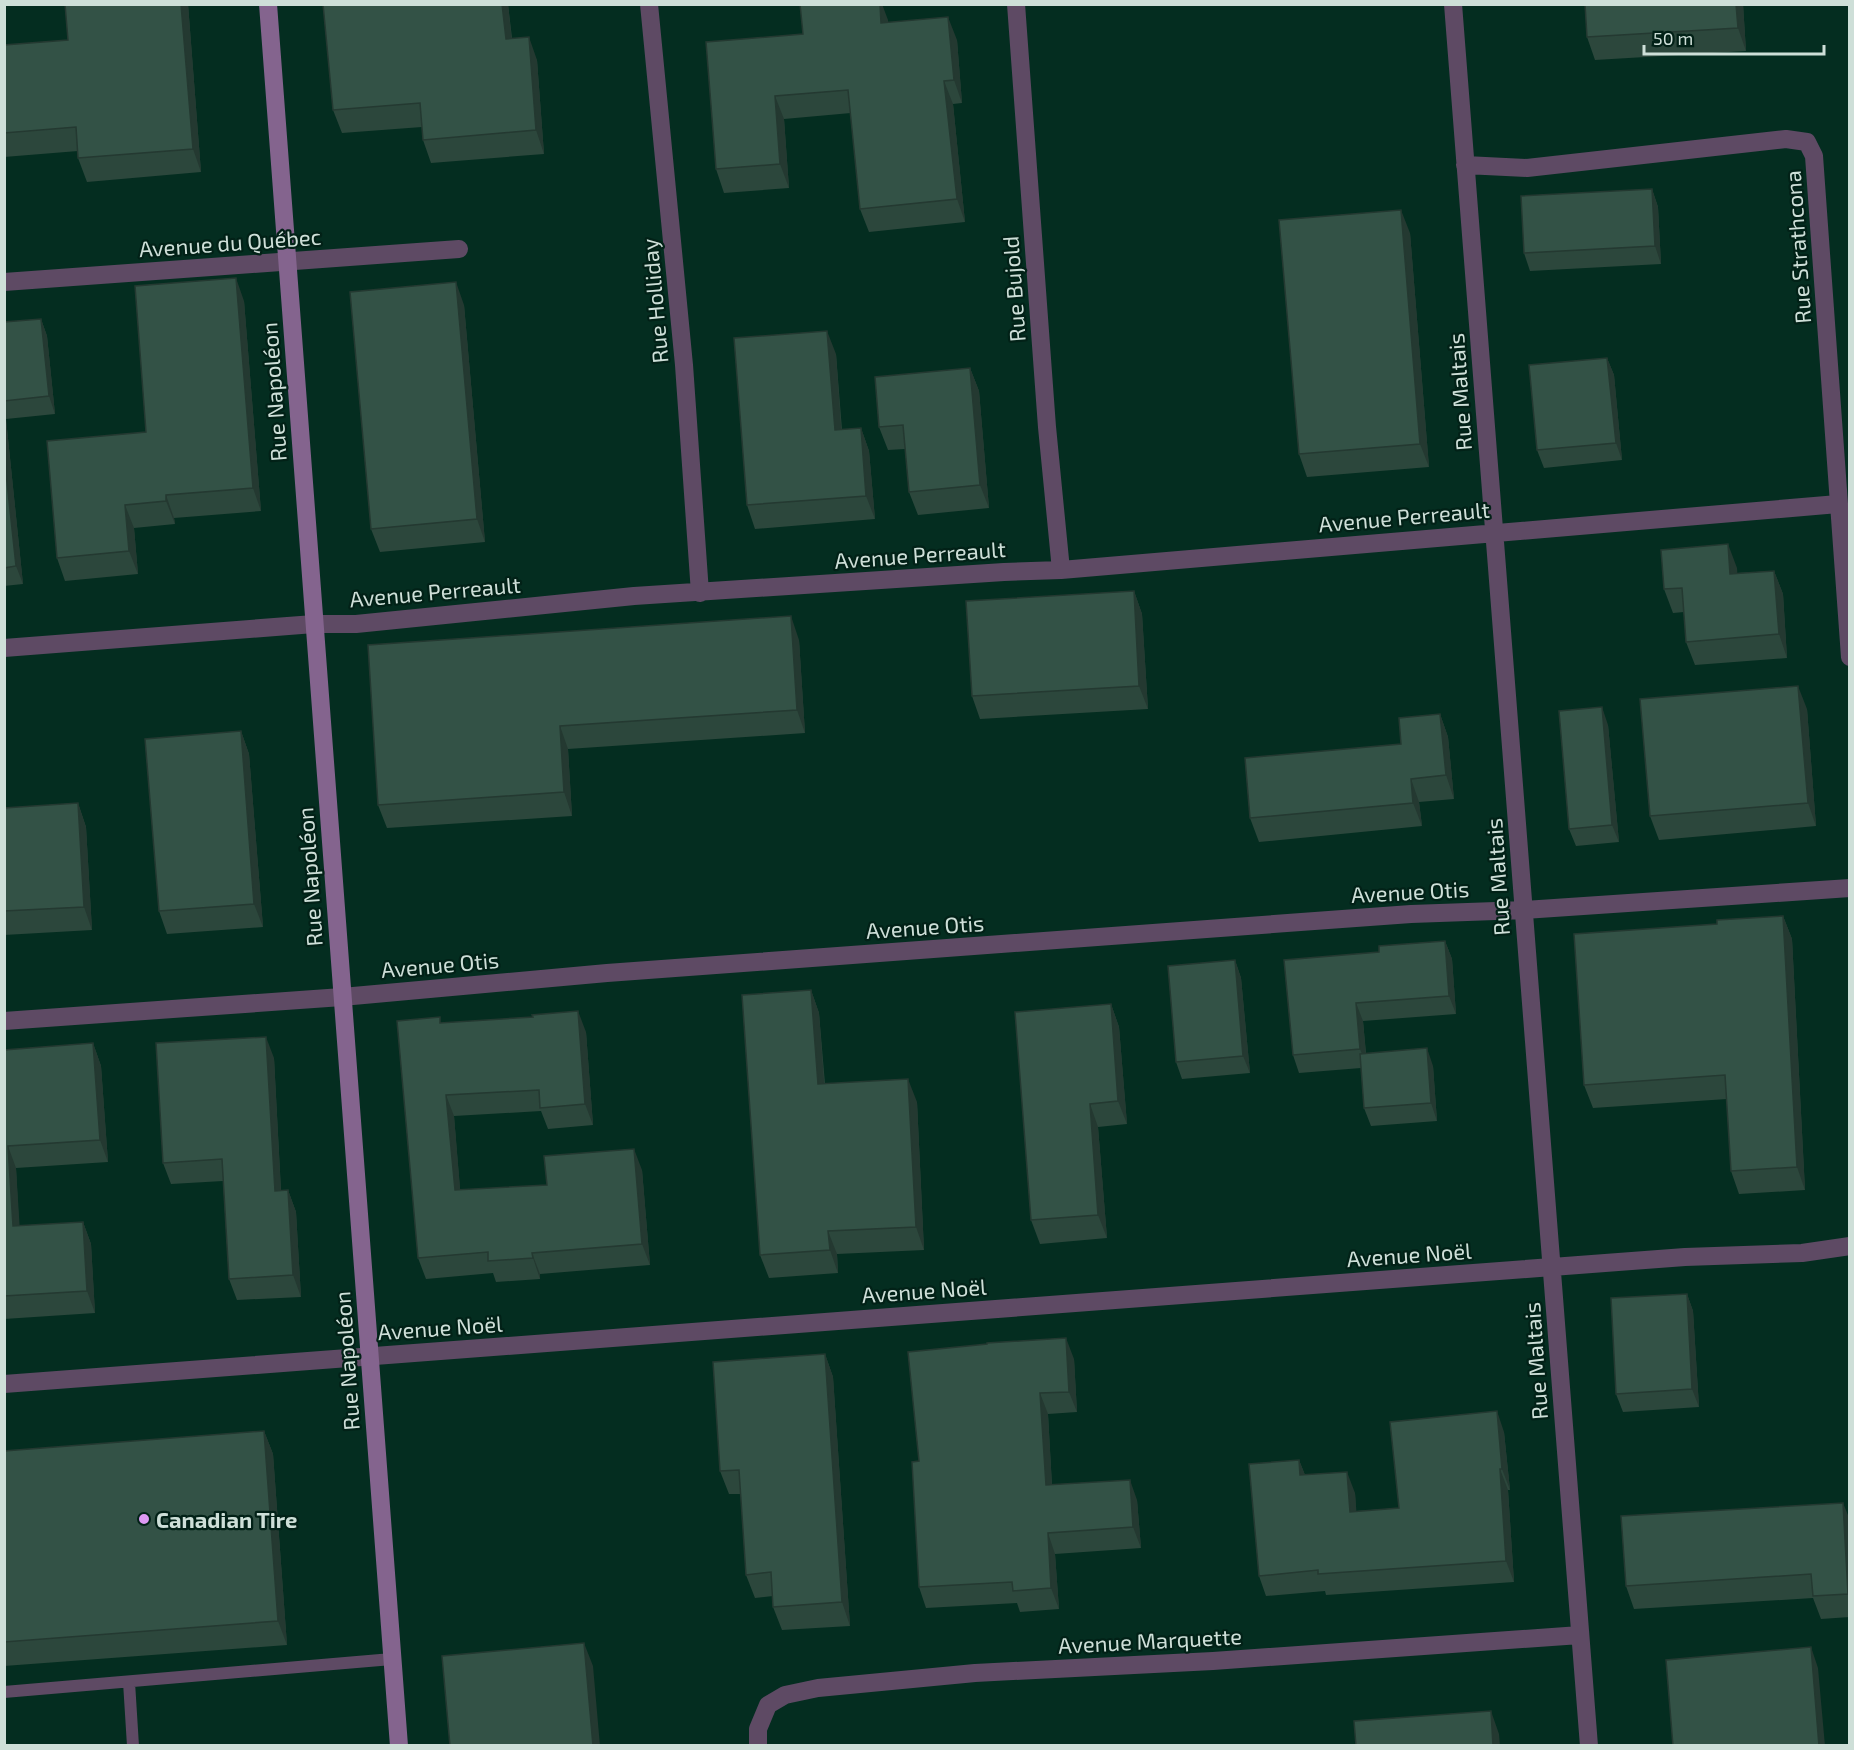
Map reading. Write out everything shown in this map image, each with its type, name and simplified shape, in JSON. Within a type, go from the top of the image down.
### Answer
[{"type":"street","name":"Rue Napoléon","points":[[268,4],[399,1746]]},
{"type":"street","name":"Rue Holliday","points":[[649,4],[684,365],[700,593]]},
{"type":"street","name":"Rue Bujold","points":[[1016,4],[1047,427],[1061,570]]},
{"type":"street","name":"Rue Maltais","points":[[1453,4],[1589,1746]]},
{"type":"street","name":"Rue Strathcona","points":[[1465,165],[1527,168],[1786,139],[1807,142],[1814,156],[1850,657]]},
{"type":"street","name":"Avenue du Québec","points":[[4,282],[459,249]]},
{"type":"street","name":"Avenue Perreault","points":[[4,648],[314,624],[356,624],[634,596],[1061,570],[1838,504]]},
{"type":"street","name":"Avenue Otis","points":[[4,1021],[342,997],[607,973],[1411,914],[1524,910],[1850,888]]},
{"type":"street","name":"Avenue Noël","points":[[4,1384],[1684,1257],[1802,1253],[1849,1246]]},
{"type":"street","name":"Avenue Marquette","points":[[758,1746],[758,1729],[768,1705],[785,1695],[818,1688],[975,1673],[1213,1661],[1580,1635]]},
{"type":"lane","points":[[4,1692],[392,1659]]},
{"type":"lane","points":[[129,1682],[133,1746]]},
{"type":"shaded area","points":[[5,5],[1849,5],[1849,1745],[5,1745]]},
{"type":"building","points":[[65,4],[181,4],[193,149],[78,158],[76,127],[4,133],[4,45],[68,40]]},
{"type":"building","points":[[323,4],[502,4],[506,39],[529,37],[536,130],[423,140],[420,103],[333,110]]},
{"type":"building","points":[[800,4],[880,4],[881,23],[948,17],[954,80],[944,81],[957,199],[860,209],[848,90],[775,96],[780,164],[716,169],[706,42],[803,34]]},
{"type":"building","points":[[1585,4],[1736,4],[1738,28],[1587,37]]},
{"type":"building","points":[[1652,189],[1655,246],[1524,253],[1521,196]]},
{"type":"building","points":[[1401,210],[1420,444],[1299,454],[1279,220]]},
{"type":"building","points":[[236,278],[253,488],[166,495],[166,501],[125,505],[129,551],[57,558],[47,441],[146,432],[135,286]]},
{"type":"building","points":[[456,282],[477,519],[371,529],[350,292]]},
{"type":"building","points":[[41,319],[49,396],[4,401],[4,322]]},
{"type":"building","points":[[827,331],[835,430],[861,428],[866,496],[747,505],[734,338]]},
{"type":"building","points":[[1607,358],[1616,443],[1537,450],[1529,365]]},
{"type":"building","points":[[970,368],[980,485],[909,492],[903,425],[879,427],[875,377]]},
{"type":"building","points":[[4,454],[16,566],[4,568]]},
{"type":"building","points":[[1728,544],[1730,574],[1774,571],[1779,634],[1686,642],[1682,588],[1664,589],[1661,550]]},
{"type":"building","points":[[1134,591],[1139,686],[972,696],[966,601]]},
{"type":"building","points":[[791,616],[797,710],[560,726],[564,792],[378,805],[368,645]]},
{"type":"building","points":[[1798,686],[1808,803],[1650,816],[1640,699]]},
{"type":"building","points":[[1602,707],[1612,825],[1569,829],[1559,711]]},
{"type":"building","points":[[1440,714],[1446,775],[1411,779],[1413,803],[1250,818],[1245,758],[1401,744],[1399,718]]},
{"type":"building","points":[[241,731],[254,904],[159,911],[145,739]]},
{"type":"building","points":[[78,803],[84,907],[4,911],[4,808]]},
{"type":"building","points":[[1783,916],[1797,1167],[1731,1171],[1725,1075],[1584,1085],[1574,934],[1717,924],[1717,920]]},
{"type":"building","points":[[1445,941],[1449,996],[1356,1003],[1360,1049],[1293,1055],[1284,960],[1379,952],[1379,946]]},
{"type":"building","points":[[1235,960],[1243,1056],[1176,1062],[1168,966]]},
{"type":"building","points":[[811,990],[818,1084],[908,1079],[916,1227],[828,1231],[830,1250],[760,1255],[742,995]]},
{"type":"building","points":[[1111,1004],[1118,1101],[1090,1104],[1098,1215],[1031,1220],[1015,1012]]},
{"type":"building","points":[[578,1011],[585,1104],[540,1108],[539,1090],[446,1095],[455,1190],[547,1185],[544,1156],[634,1149],[642,1244],[532,1253],[533,1258],[488,1261],[488,1252],[418,1258],[397,1021],[440,1017],[440,1023],[533,1017],[532,1015]]},
{"type":"building","points":[[266,1037],[275,1191],[288,1190],[293,1275],[229,1279],[222,1159],[163,1163],[156,1043]]},
{"type":"building","points":[[93,1043],[100,1140],[8,1146],[13,1226],[83,1222],[87,1291],[4,1296],[4,1050]]},
{"type":"building","points":[[1427,1048],[1431,1103],[1364,1108],[1360,1054]]},
{"type":"building","points":[[1687,1294],[1692,1389],[1616,1394],[1611,1298]]},
{"type":"building","points":[[1066,1338],[1069,1392],[1040,1393],[1046,1485],[1130,1480],[1133,1527],[1048,1533],[1051,1588],[1013,1591],[1012,1582],[919,1587],[912,1462],[919,1461],[908,1352],[987,1343]]},
{"type":"building","points":[[825,1354],[842,1602],[773,1607],[771,1572],[746,1575],[739,1470],[720,1471],[713,1362]]},
{"type":"building","points":[[1497,1411],[1506,1561],[1318,1574],[1318,1570],[1259,1576],[1249,1464],[1299,1460],[1300,1475],[1347,1472],[1350,1512],[1399,1508],[1390,1422]]},
{"type":"building","name":"Canadian Tire","points":[[264,1431],[278,1621],[4,1642],[4,1451]]},
{"type":"building","points":[[1843,1503],[1848,1594],[1813,1596],[1811,1574],[1626,1586],[1621,1516]]},
{"type":"building","points":[[584,1643],[593,1746],[450,1746],[442,1656]]},
{"type":"building","points":[[1811,1647],[1819,1746],[1673,1746],[1666,1660]]},
{"type":"building","points":[[1491,1711],[1493,1746],[1356,1746],[1354,1721]]},
{"type":"place","name":"Canadian Tire","points":[[144,1519]]}]
